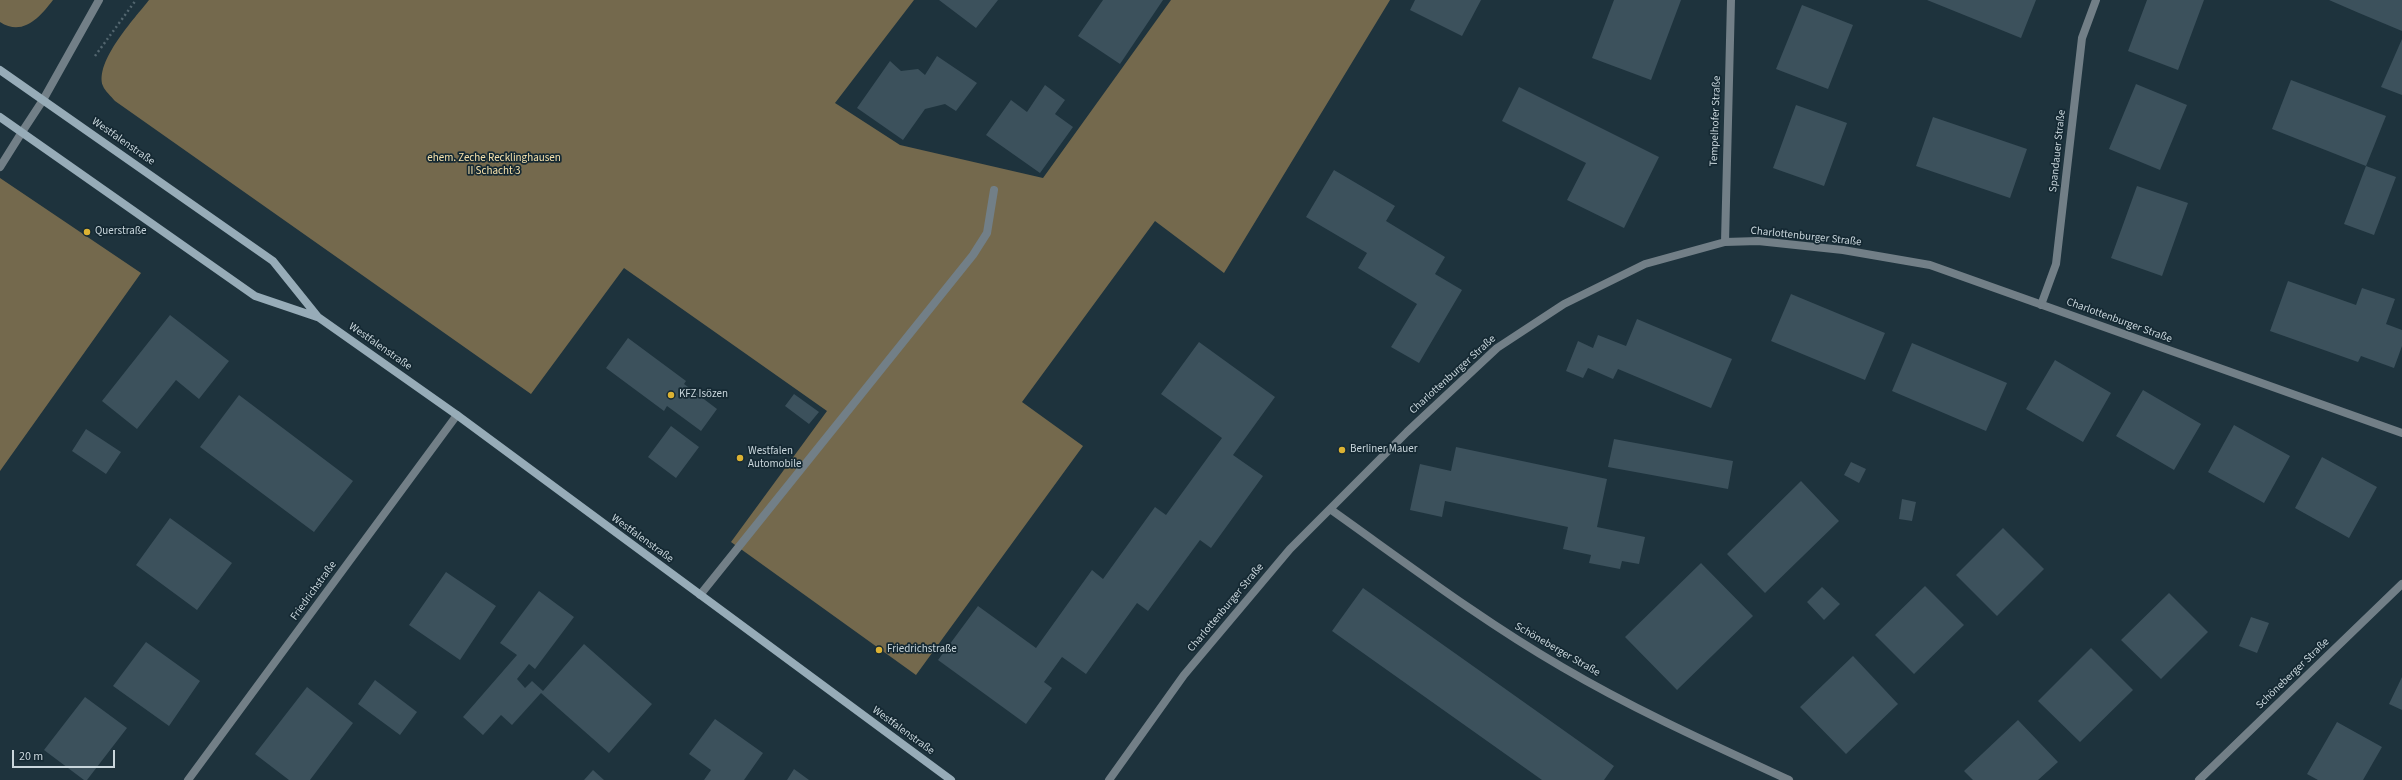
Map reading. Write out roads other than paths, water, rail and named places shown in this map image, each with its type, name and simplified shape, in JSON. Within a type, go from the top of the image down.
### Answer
[{"type":"main road","name":"Westfalenstraße","points":[[0,70],[273,261],[318,317],[457,415],[951,780]]},
{"type":"main road","name":"Westfalenstraße","points":[[0,117],[255,296],[318,317]]},
{"type":"street","points":[[0,167],[43,100],[99,0]]},
{"type":"street","name":"Tempelhofer Straße","points":[[1725,242],[1731,0]]},
{"type":"street","name":"Spandauer Straße","points":[[2041,305],[2056,264],[2082,38],[2096,0]]},
{"type":"street","points":[[700,595],[973,255],[987,233],[994,190]]},
{"type":"street","name":"Charlottenburger Straße","points":[[1109,780],[1184,675],[1290,549],[1407,432],[1497,348],[1564,304],[1645,264],[1725,242],[1758,241],[1835,249],[1930,265],[2402,433]]},
{"type":"street","name":"Friedrichstraße","points":[[188,780],[457,415]]},
{"type":"street","name":"Schöneberger Straße","points":[[1330,509],[1500,629],[1563,668],[1680,730],[1789,780]]},
{"type":"street","name":"Schöneberger Straße","points":[[2199,780],[2402,584]]},
{"type":"place","name":"Querstraße","points":[[87,232]]},
{"type":"place","name":"KFZ Isözen","points":[[671,395]]},
{"type":"place","name":"Berliner Mauer","points":[[1342,450]]},
{"type":"place","name":"Westfalen Automobile","points":[[740,458]]},
{"type":"place","name":"Friedrichstraße","points":[[879,650]]},
{"type":"park label","name":"ehem. Zeche Recklinghausen II Schacht 3","points":[[494,165]]}]
